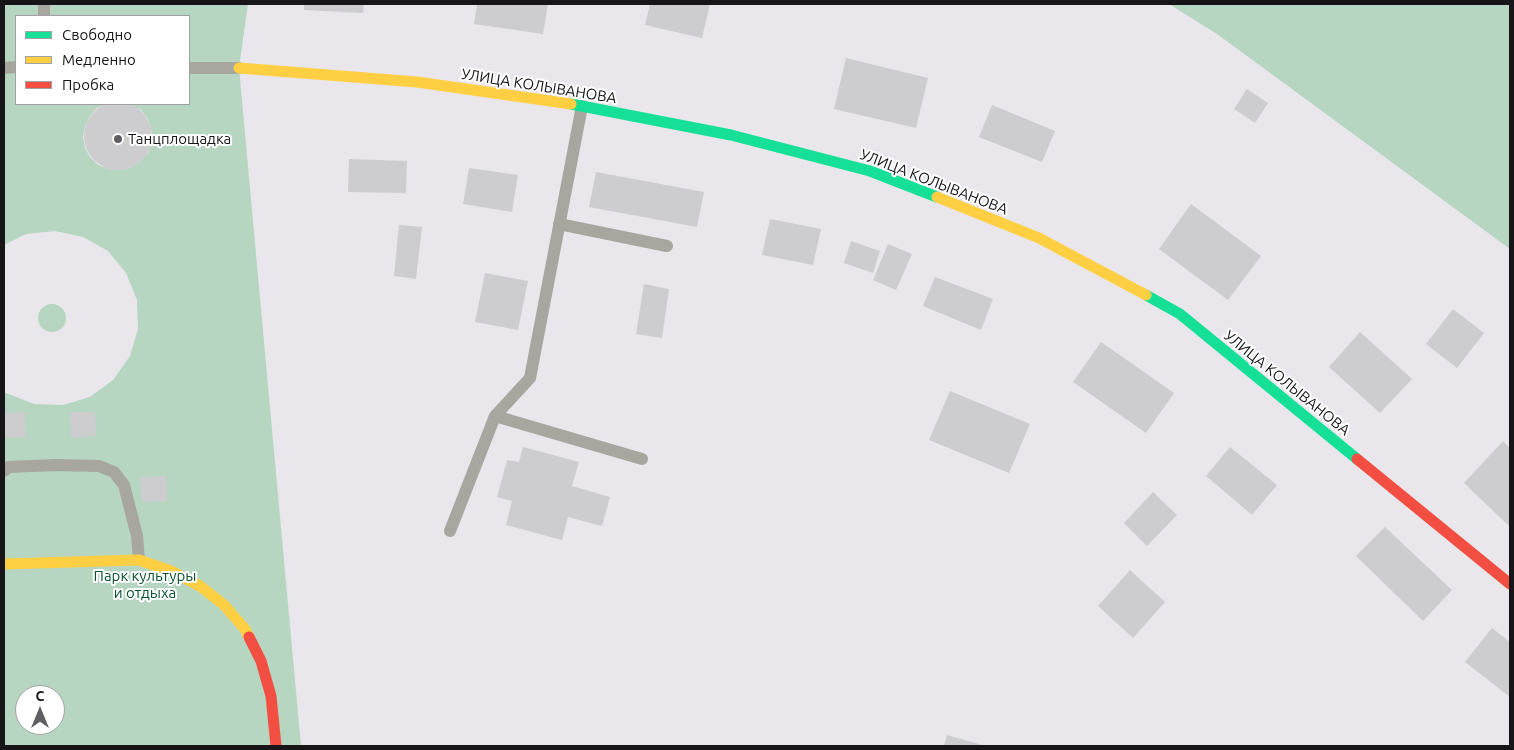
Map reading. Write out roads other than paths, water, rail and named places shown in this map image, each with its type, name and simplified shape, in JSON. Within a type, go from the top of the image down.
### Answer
[{"type":"street","name":"УЛИЦА КОЛЫВАНОВА","points":[[239,68],[417,82],[582,106],[731,135],[870,171],[1039,238],[1180,314],[1510,584]]},
{"type":"street","points":[[4,564],[139,560],[171,571],[200,586],[224,605],[245,629],[261,661],[270,696],[276,746]]},
{"type":"lane","points":[[190,68],[239,68]]},
{"type":"lane","points":[[450,530],[495,416],[530,378],[582,106]]},
{"type":"lane","points":[[559,224],[667,246]]},
{"type":"lane","points":[[495,416],[642,459]]},
{"type":"lane","points":[[4,471],[9,467],[55,465],[99,466],[114,472],[124,485],[137,536],[139,560]]},
{"type":"place","name":"Танцплощадка","points":[[118,139]]},
{"type":"park label","name":"Парк культуры и отдыха","points":[[145,584]]}]
